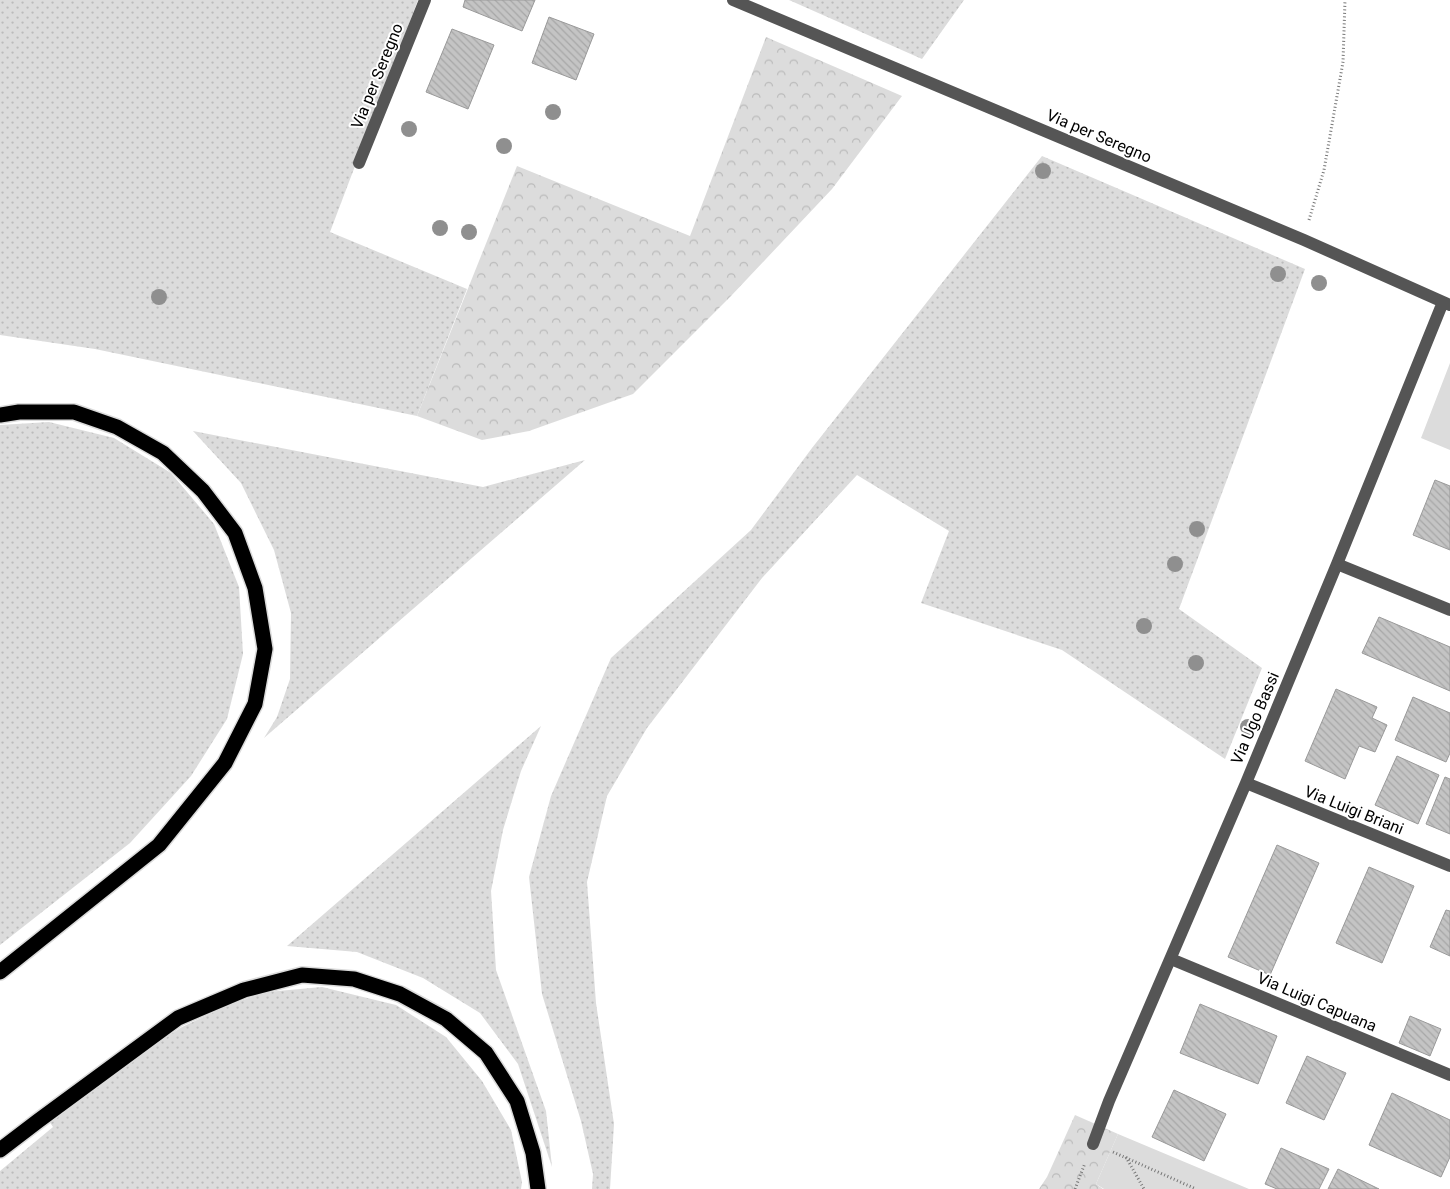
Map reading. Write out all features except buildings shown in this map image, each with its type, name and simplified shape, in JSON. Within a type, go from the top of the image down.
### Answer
[{"type":"highway","points":[[0,415],[19,412],[74,412],[117,427],[163,453],[203,491],[235,533],[255,588],[265,649],[255,704],[226,763],[159,845],[0,972]]},
{"type":"highway","points":[[0,1150],[178,1018],[244,990],[302,975],[354,979],[400,994],[446,1019],[486,1053],[517,1101],[533,1153],[538,1189]]},
{"type":"street","name":"Via per Seregno","points":[[359,163],[425,0]]},
{"type":"street","name":"Via per Seregno","points":[[733,0],[1304,240],[1446,303]]},
{"type":"street","name":"Via Ugo Bassi","points":[[1093,1144],[1109,1101],[1246,783],[1446,303]]},
{"type":"street","points":[[1337,564],[1450,610]]},
{"type":"street","name":"Via Luigi Briani","points":[[1246,783],[1450,866]]},
{"type":"street","name":"Via Luigi Capuana","points":[[1171,959],[1450,1075]]},
{"type":"path","points":[[1304,240],[1324,170],[1343,62],[1345,0]]},
{"type":"path","points":[[1074,1189],[1093,1144]]},
{"type":"path","points":[[1144,1189],[1125,1156],[1196,1189]]},
{"type":"green space","points":[[0,0],[418,0],[330,232],[467,289],[417,416],[95,349],[0,335]]},
{"type":"green space","points":[[789,0],[964,0],[922,59]]},
{"type":"green space","points":[[766,37],[902,96],[832,189],[731,296],[633,394],[529,431],[482,440],[417,416],[517,166],[690,236]]},
{"type":"green space","points":[[1042,156],[1305,269],[1179,609],[1262,668],[1225,759],[1062,650],[921,603],[949,531],[857,475],[762,578],[647,728],[607,796],[587,882],[596,1003],[614,1124],[610,1189],[592,1189],[593,1174],[581,1121],[542,994],[529,877],[551,796],[611,658],[751,530],[812,448]]},
{"type":"green space","points":[[1450,363],[1450,450],[1421,438]]},
{"type":"green space","points":[[49,422],[114,438],[171,473],[214,524],[239,587],[243,654],[227,719],[191,776],[130,843],[0,945],[0,425]]},
{"type":"green space","points":[[193,431],[483,487],[585,460],[264,738],[277,717],[290,679],[291,613],[274,550],[241,483]]},
{"type":"green space","points":[[541,726],[521,771],[503,830],[491,891],[496,970],[546,1111],[552,1167],[518,1064],[480,1013],[423,978],[357,952],[287,946]]},
{"type":"green space","points":[[322,987],[396,1005],[446,1037],[482,1081],[511,1130],[522,1182],[521,1189],[0,1189],[0,1171],[53,1127],[49,1121],[122,1065],[182,1027],[231,1004],[267,992]]},
{"type":"green space","points":[[1075,1115],[1118,1134],[1096,1184],[1103,1189],[1039,1189],[1047,1177]]},
{"type":"green space","points":[[1118,1134],[1249,1189],[1104,1189],[1096,1184]]}]
